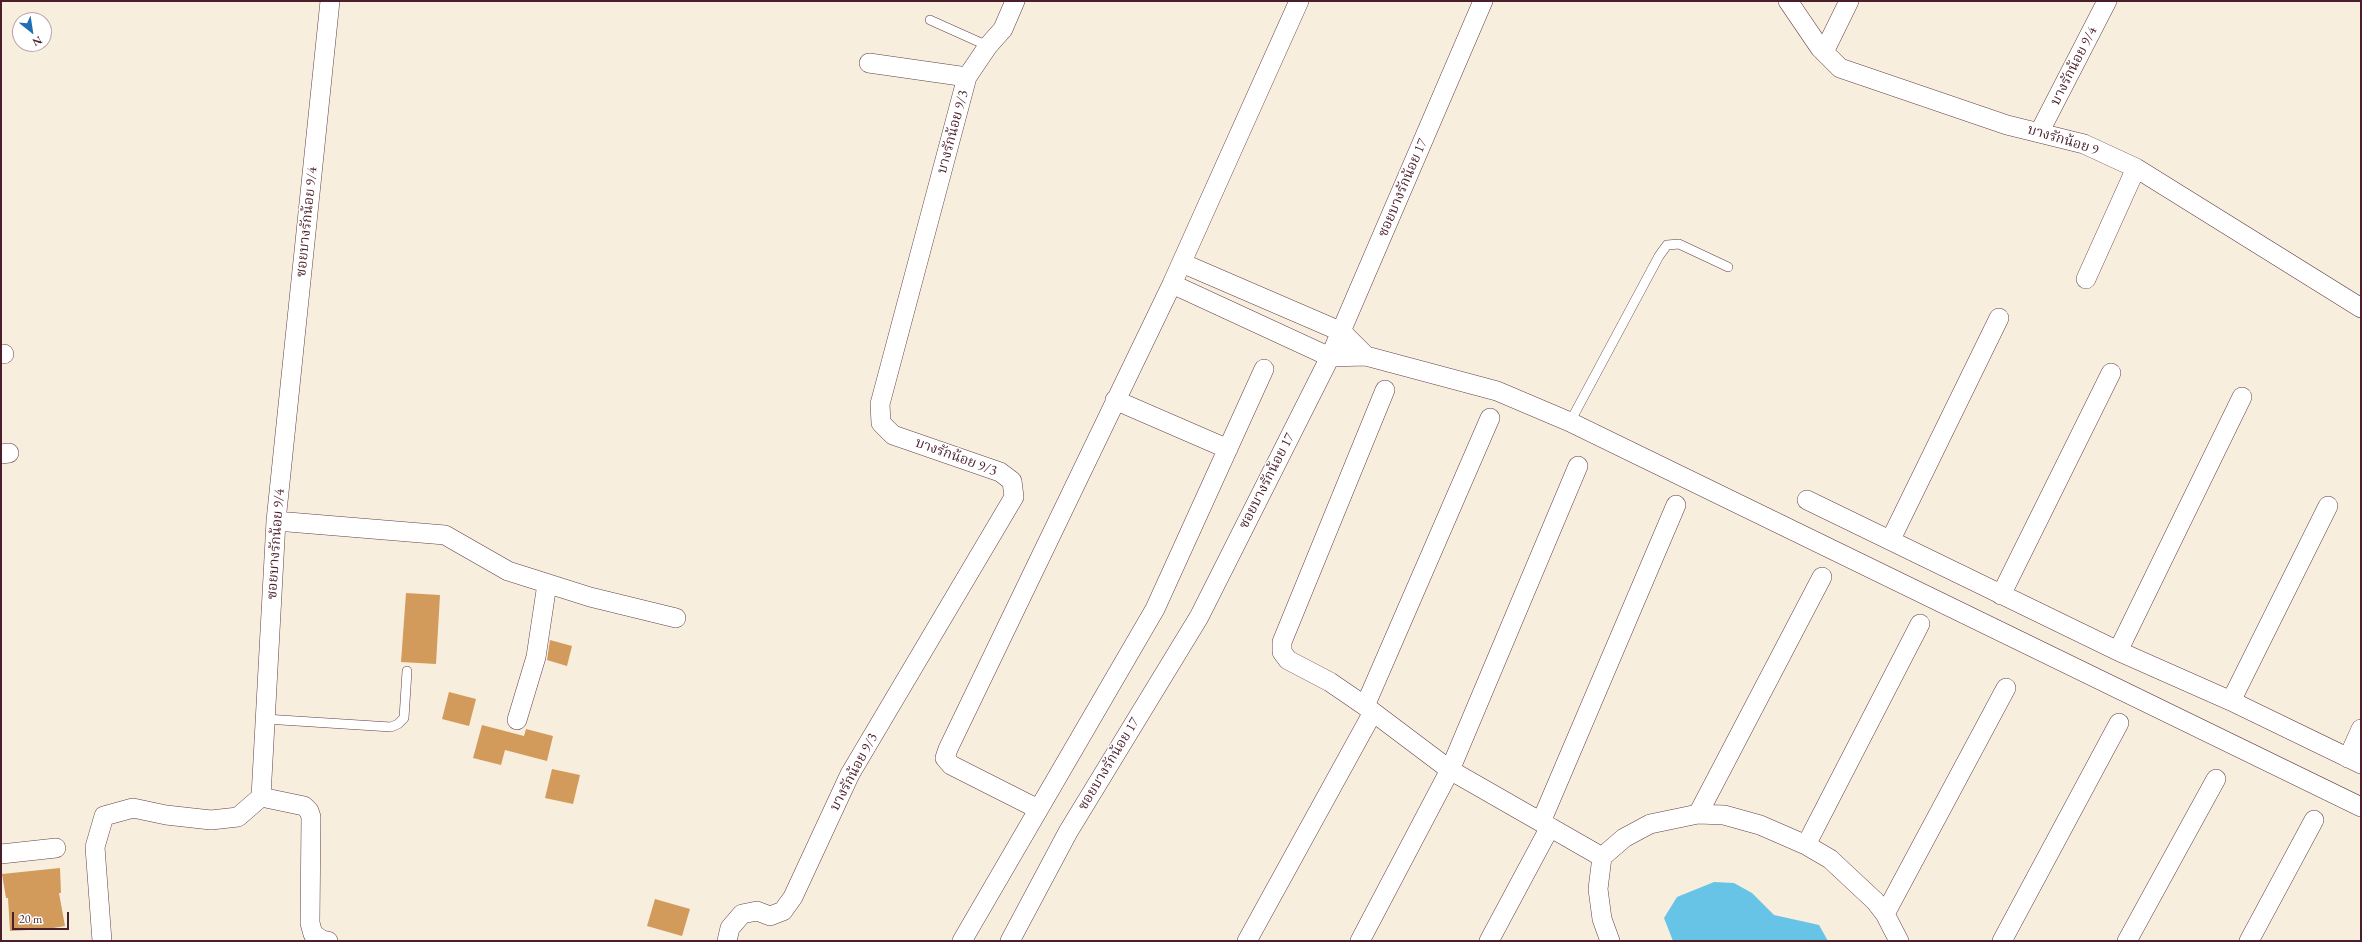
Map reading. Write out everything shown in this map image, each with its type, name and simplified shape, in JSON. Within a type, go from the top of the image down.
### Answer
[{"type":"street","name":"ซอยบางรักน้อย 9/4","points":[[261,797],[276,521],[330,1]]},
{"type":"street","name":"บางรักน้อย 9/3","points":[[728,941],[730,928],[742,914],[757,911],[770,916],[783,911],[793,897],[850,774],[1014,497],[1012,481],[1000,472],[893,435],[881,423],[880,404],[967,76],[988,46],[1003,30],[1015,1]]},
{"type":"street","points":[[1038,809],[951,765],[946,758],[948,749],[1182,263],[1299,1]]},
{"type":"street","name":"ซอยบางรักน้อย 17","points":[[1010,941],[1068,832],[1198,617],[1330,357],[1342,332],[1482,1]]},
{"type":"street","name":"บางรักน้อย 9","points":[[1788,1],[1824,52],[1840,68],[2007,125],[2084,144],[2136,168],[2361,308]]},
{"type":"street","points":[[1824,52],[1849,1]]},
{"type":"street","name":"บางรักน้อย 9/4","points":[[2040,132],[2107,1]]},
{"type":"street","points":[[869,63],[967,76]]},
{"type":"street","points":[[2086,279],[2136,168]]},
{"type":"street","points":[[1182,263],[1342,332],[1366,356]]},
{"type":"street","points":[[1172,284],[1330,357],[1366,356],[1497,392],[1570,422],[2361,807]]},
{"type":"street","points":[[1891,539],[1998,318]]},
{"type":"street","points":[[962,941],[1155,609],[1264,369]]},
{"type":"street","points":[[2001,595],[2111,373]]},
{"type":"street","points":[[1385,390],[1281,647],[1282,652],[1288,660],[1330,682],[1369,709],[1450,770],[1602,858]]},
{"type":"street","points":[[2118,651],[2242,397]]},
{"type":"street","points":[[1115,400],[1228,449]]},
{"type":"street","points":[[1247,941],[1369,709],[1490,418]]},
{"type":"street","points":[[1360,941],[1450,770],[1578,466]]},
{"type":"street","points":[[1807,500],[1891,539],[2001,595],[2118,651],[2231,701],[2355,761],[2361,729]]},
{"type":"street","points":[[1489,941],[1545,825],[1676,505]]},
{"type":"street","points":[[2231,701],[2328,506]]},
{"type":"street","points":[[276,521],[444,535],[508,571],[590,597],[676,618]]},
{"type":"street","points":[[1698,814],[1822,578]]},
{"type":"street","points":[[517,720],[536,657],[547,584]]},
{"type":"street","points":[[1806,845],[1920,624]]},
{"type":"street","points":[[1885,914],[2006,688]]},
{"type":"street","points":[[2002,941],[2119,723]]},
{"type":"street","points":[[2127,941],[2216,779]]},
{"type":"street","points":[[102,941],[95,846],[104,816],[133,808],[166,815],[211,820],[238,817],[261,797],[304,806],[311,816],[310,923],[313,934],[322,940],[328,941]]},
{"type":"street","points":[[1610,941],[1602,918],[1598,889],[1602,858],[1624,838],[1650,824],[1698,814],[1724,815],[1760,824],[1806,845],[1830,859],[1858,883],[1885,914],[1899,941]]},
{"type":"street","points":[[2249,941],[2314,820]]},
{"type":"street","points":[[1,854],[56,848]]},
{"type":"lane","points":[[930,20],[988,46]]},
{"type":"lane","points":[[1570,422],[1659,256],[1667,245],[1679,244],[1728,267]]},
{"type":"lane","points":[[265,719],[391,727],[398,724],[404,718],[407,671]]},
{"type":"water","points":[[1714,882],[1734,883],[1752,893],[1774,915],[1819,925],[1828,941],[1673,941],[1664,918],[1677,897]]},
{"type":"building","points":[[406,593],[440,595],[436,664],[401,662]]},
{"type":"building","points":[[550,640],[572,646],[567,666],[547,660]]},
{"type":"building","points":[[449,692],[476,699],[469,726],[442,719]]},
{"type":"building","points":[[482,725],[524,736],[526,729],[553,736],[547,761],[505,750],[501,765],[473,758]]},
{"type":"building","points":[[552,769],[580,775],[573,804],[545,798]]},
{"type":"building","points":[[60,868],[61,893],[59,893],[65,926],[47,929],[10,931],[8,898],[6,898],[2,874]]},
{"type":"building","points":[[655,899],[690,909],[682,936],[647,926]]}]
